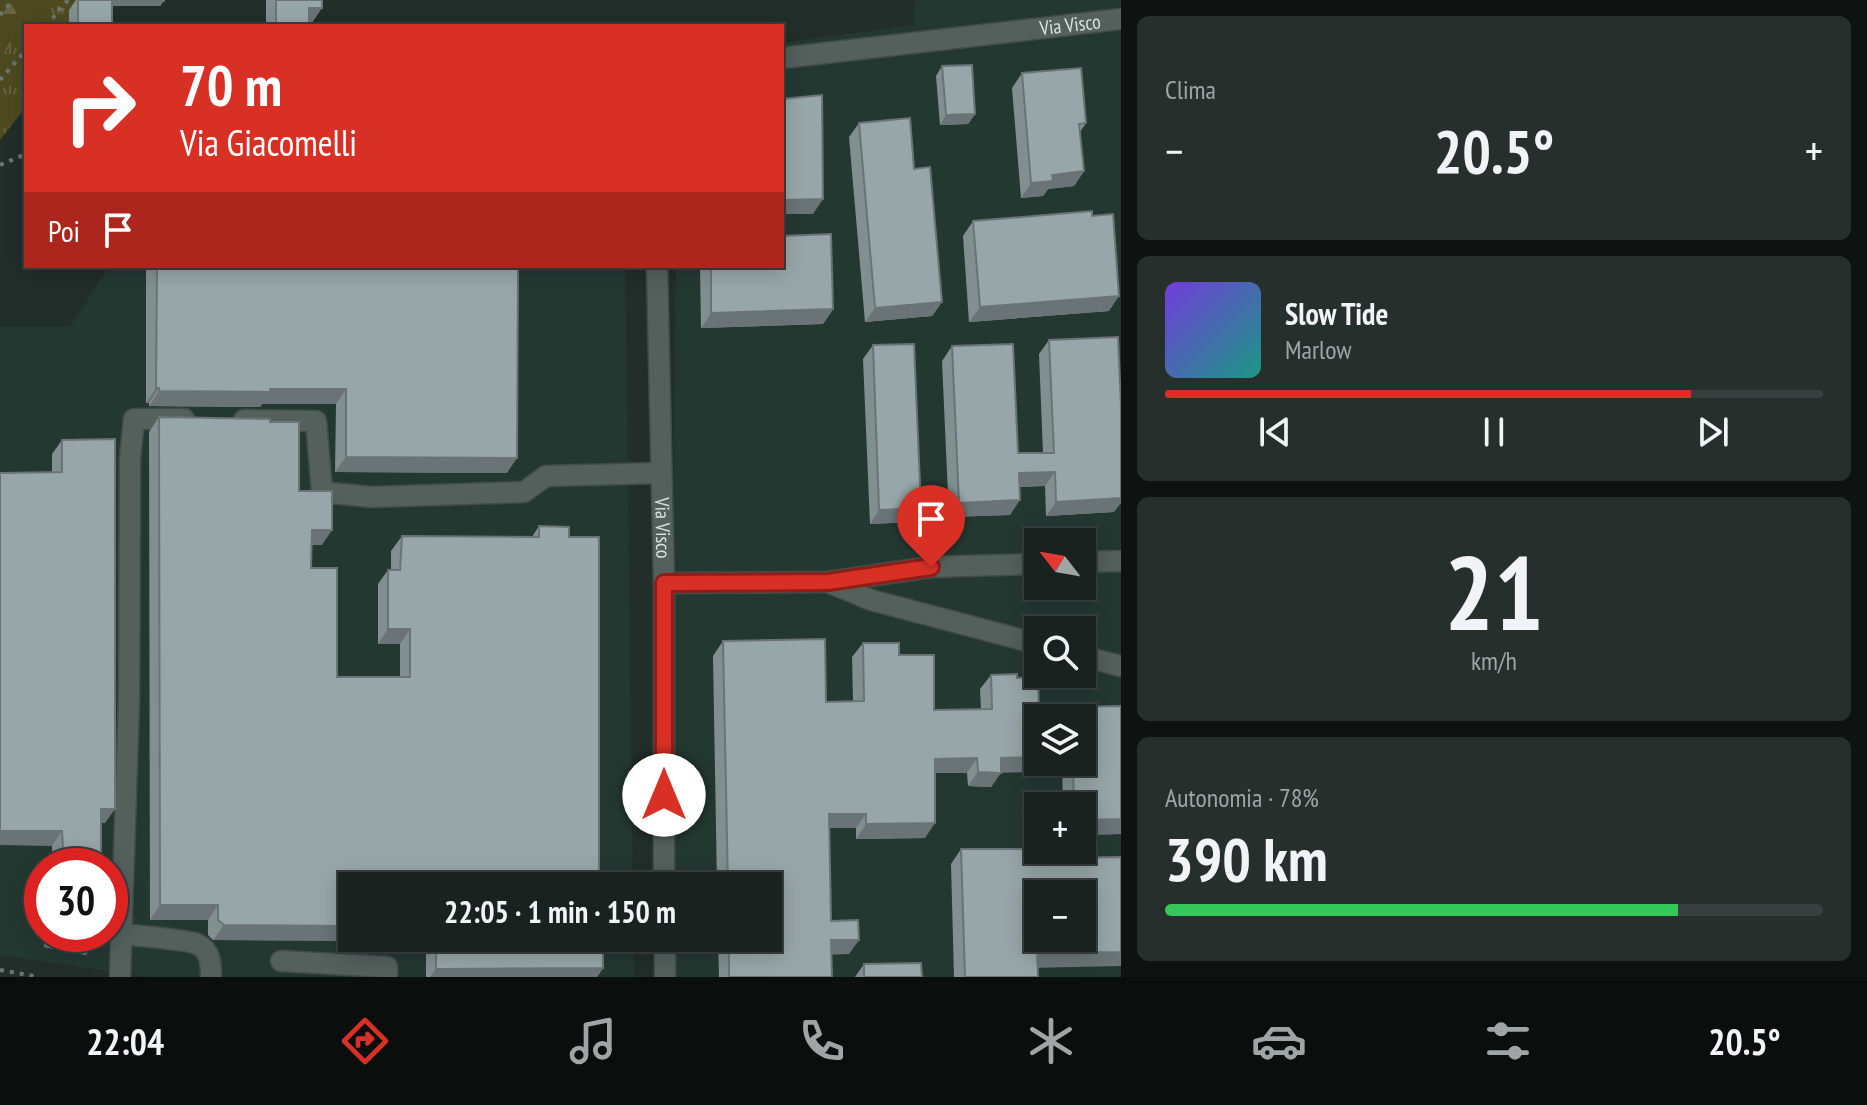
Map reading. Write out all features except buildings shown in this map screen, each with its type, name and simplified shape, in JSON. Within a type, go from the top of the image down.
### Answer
[{"type":"street","name":"Via Visco","points":[[784,58],[1121,19]]},
{"type":"street","name":"Via Visco","points":[[657,268],[664,583],[664,872]]},
{"type":"street","points":[[124,848],[129,700],[130,458],[134,419],[316,421],[322,492],[371,497],[524,492],[546,476],[661,473]]},
{"type":"street","points":[[1096,562],[1121,561]]},
{"type":"street","points":[[664,583],[828,582],[931,567],[1024,564]]},
{"type":"street","points":[[828,582],[871,600],[1024,640]]},
{"type":"street","points":[[1096,660],[1121,666]]},
{"type":"street","points":[[128,935],[198,944],[211,962],[211,977]]},
{"type":"street","points":[[120,977],[121,952]]},
{"type":"street","points":[[665,952],[665,977]]},
{"type":"street","points":[[281,961],[387,967],[387,977]]},
{"type":"path","points":[[0,15],[13,0]]},
{"type":"path","points":[[48,24],[68,0]]},
{"type":"path","points":[[0,80],[24,52]]},
{"type":"path","points":[[0,165],[24,155]]},
{"type":"path","points":[[0,970],[39,977]]},
{"type":"shaded area","points":[[915,0],[1121,0],[1121,977],[668,977],[668,952],[782,952],[782,872],[669,872],[676,268],[784,268],[784,43],[914,25]]},
{"type":"shaded area","points":[[109,268],[625,268],[633,872],[338,872],[338,952],[633,952],[634,977],[150,977],[0,955],[0,327],[70,327]]},
{"type":"green space","points":[[0,0],[50,0],[29,24],[24,24],[24,30],[0,58]]},
{"type":"green space","points":[[50,0],[111,0],[93,24],[30,24]]},
{"type":"green space","points":[[24,30],[24,110],[0,140],[0,58]]},
{"type":"route","points":[[664,795],[664,583],[828,582],[931,567]]}]
